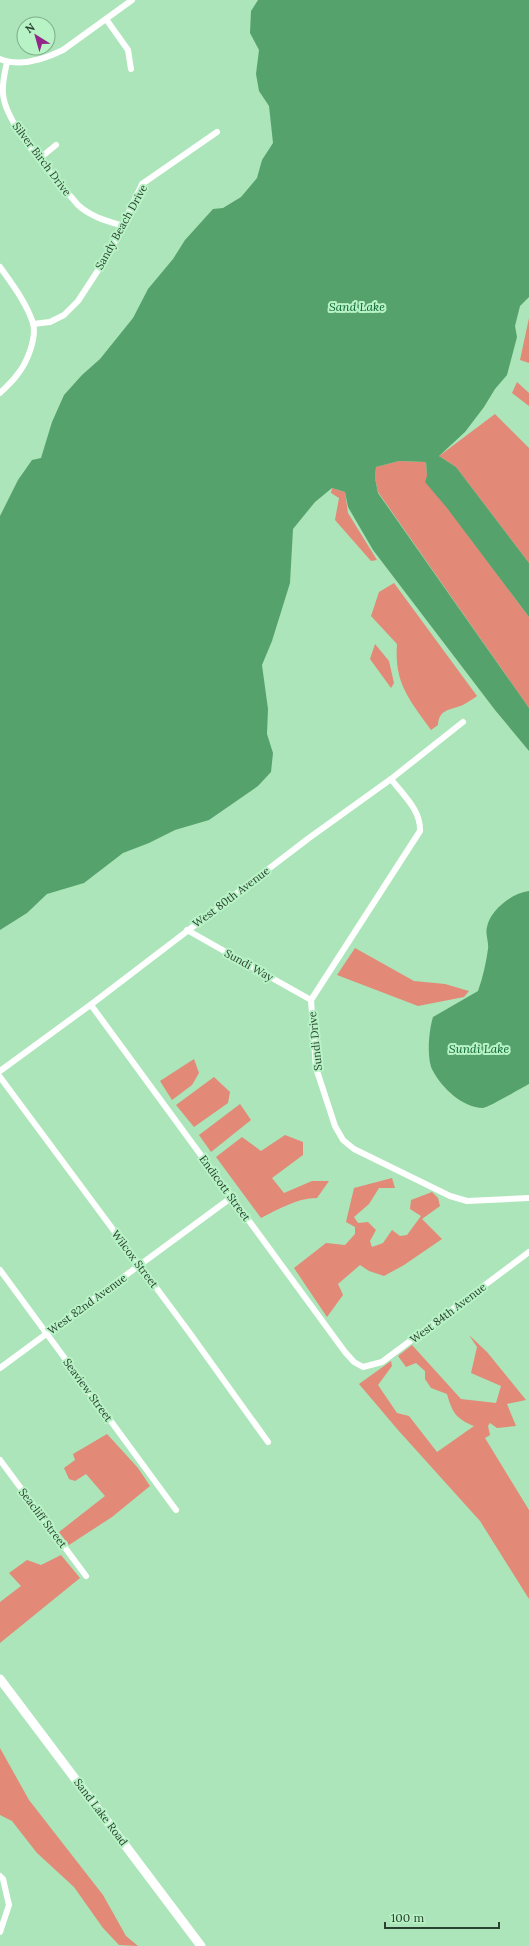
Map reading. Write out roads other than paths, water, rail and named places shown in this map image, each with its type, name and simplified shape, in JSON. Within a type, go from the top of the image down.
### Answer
[{"type":"main road","name":"Sand Lake Road","points":[[0,1679],[201,1946]]},
{"type":"street","points":[[0,59],[7,62],[29,62],[52,55],[132,0]]},
{"type":"street","points":[[106,19],[128,50],[131,69]]},
{"type":"street","name":"Silver Birch Drive","points":[[7,62],[3,92],[5,106],[18,130],[78,205],[86,212],[106,221],[124,226]]},
{"type":"street","name":"Sandy Beach Drive","points":[[33,324],[50,322],[64,315],[78,300],[110,252],[124,226],[142,184],[217,132]]},
{"type":"street","points":[[40,158],[56,145]]},
{"type":"street","points":[[0,267],[22,300],[33,324],[34,334],[24,363],[17,375],[0,393]]},
{"type":"street","name":"West 80th Avenue","points":[[0,1071],[91,1005],[309,838],[391,779],[463,722]]},
{"type":"street","name":"Sundi Drive","points":[[391,779],[415,811],[420,821],[420,831],[310,1000],[316,1068],[335,1126],[343,1140],[354,1150],[450,1196],[467,1201],[529,1198]]},
{"type":"street","name":"Sundi Way","points":[[187,930],[310,1000]]},
{"type":"street","name":"Endicott Street","points":[[91,1005],[345,1352],[354,1362],[363,1367]]},
{"type":"street","name":"Wilcox Street","points":[[0,1077],[268,1442]]},
{"type":"street","name":"West 82nd Avenue","points":[[0,1368],[232,1196]]},
{"type":"street","name":"West 84th Avenue","points":[[363,1367],[382,1362],[529,1252]]},
{"type":"street","name":"Seaview Street","points":[[0,1270],[176,1510]]},
{"type":"street","name":"Seacliff Street","points":[[0,1460],[86,1576]]},
{"type":"street","points":[[0,1876],[3,1879],[9,1905],[0,1932]]},
{"type":"water","name":"Sand Lake","points":[[258,0],[529,0],[529,297],[520,306],[515,326],[517,337],[507,375],[495,389],[484,407],[465,432],[439,456],[456,467],[529,563],[529,617],[447,508],[425,482],[427,476],[426,462],[399,461],[376,467],[375,478],[378,493],[529,708],[529,751],[495,710],[373,550],[348,507],[345,492],[332,488],[315,502],[293,529],[290,583],[272,641],[262,665],[268,709],[267,734],[273,753],[271,772],[258,786],[209,820],[175,830],[149,843],[123,853],[84,883],[47,894],[27,913],[0,930],[0,516],[18,480],[32,460],[41,458],[52,422],[64,395],[82,375],[100,359],[133,318],[148,289],[173,259],[185,240],[213,209],[223,208],[241,197],[257,178],[262,160],[273,143],[269,106],[259,91],[256,74],[259,50],[250,33],[251,11]]},
{"type":"water","name":"Sundi Lake","points":[[529,891],[529,1084],[486,1107],[475,1107],[468,1105],[454,1096],[442,1084],[433,1071],[429,1059],[429,1037],[433,1017],[478,991],[487,954],[487,930],[492,914],[509,899],[522,892]]}]
